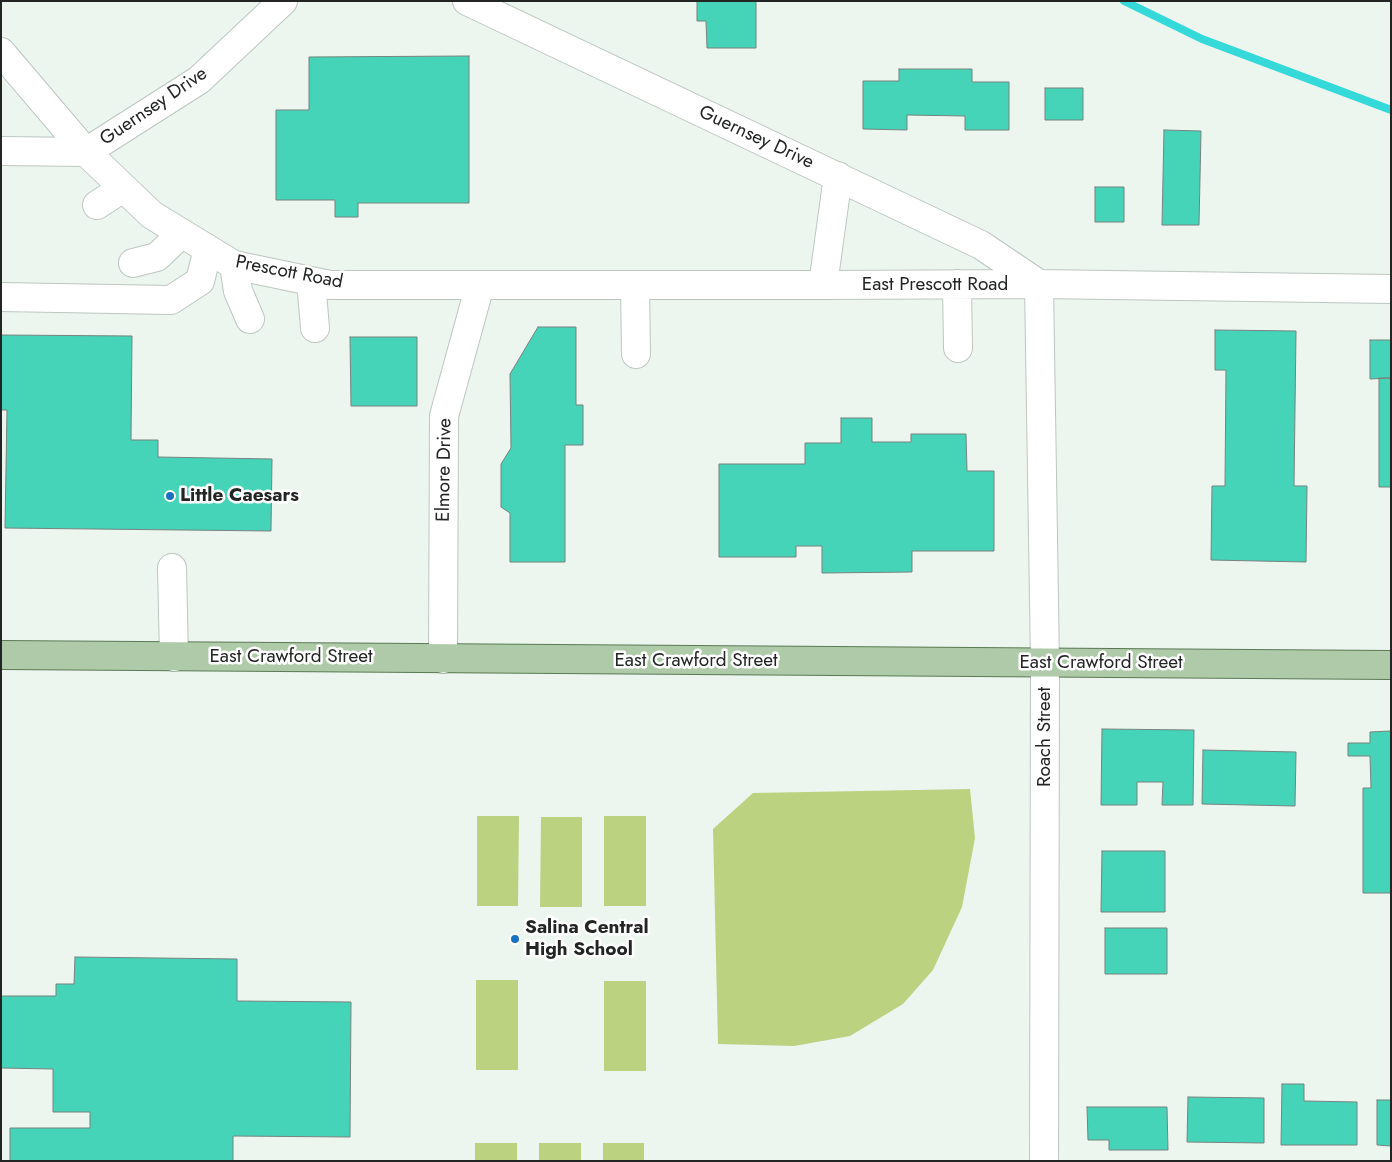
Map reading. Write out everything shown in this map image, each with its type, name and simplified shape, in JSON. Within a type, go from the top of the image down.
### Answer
[{"type":"main road","name":"East Crawford Street","points":[[1,655],[1391,665]]},
{"type":"street","name":"Guernsey Drive","points":[[1,151],[86,152],[199,80],[283,1]]},
{"type":"street","name":"Guernsey Drive","points":[[467,1],[981,245],[1039,284]]},
{"type":"street","name":"Prescott Road","points":[[1,52],[86,152],[152,215],[234,265],[330,285],[480,285]]},
{"type":"street","points":[[823,285],[838,176]]},
{"type":"street","points":[[97,205],[123,188]]},
{"type":"street","points":[[134,263],[157,257],[182,233]]},
{"type":"street","points":[[1,297],[171,300],[200,281],[208,250]]},
{"type":"street","points":[[234,265],[238,291],[250,319]]},
{"type":"street","points":[[311,281],[315,328]]},
{"type":"street","points":[[957,284],[958,348]]},
{"type":"street","name":"East Prescott Road","points":[[480,285],[1039,284],[1391,289]]},
{"type":"street","name":"Roach Street","points":[[1039,284],[1045,663],[1044,1161]]},
{"type":"street","name":"Elmore Drive","points":[[442,659],[444,416],[480,285]]},
{"type":"street","points":[[635,285],[636,354]]},
{"type":"street","points":[[172,568],[174,657]]},
{"type":"green space","points":[[970,789],[975,838],[962,907],[933,970],[903,1004],[850,1036],[794,1046],[718,1044],[713,829],[753,793]]},
{"type":"green space","points":[[477,816],[519,816],[518,906],[477,906]]},
{"type":"green space","points":[[604,816],[646,816],[646,906],[604,906]]},
{"type":"green space","points":[[541,817],[582,817],[582,907],[540,907]]},
{"type":"green space","points":[[476,980],[518,980],[518,1070],[476,1070]]},
{"type":"green space","points":[[604,981],[646,981],[646,1071],[604,1071]]},
{"type":"green space","points":[[475,1143],[517,1143],[517,1161],[475,1161]]},
{"type":"green space","points":[[539,1143],[581,1143],[581,1161],[539,1161]]},
{"type":"green space","points":[[603,1143],[644,1143],[644,1161],[603,1161]]},
{"type":"building","points":[[697,1],[756,1],[756,48],[707,48],[706,21],[697,21]]},
{"type":"building","points":[[469,56],[469,203],[358,203],[358,217],[335,217],[335,200],[276,200],[276,110],[309,110],[309,57]]},
{"type":"building","points":[[899,69],[972,69],[972,82],[1009,82],[1009,130],[965,130],[965,116],[907,115],[907,130],[863,129],[863,81],[899,81]]},
{"type":"building","points":[[1045,88],[1083,88],[1083,120],[1045,120]]},
{"type":"building","points":[[1164,130],[1201,131],[1199,225],[1162,225]]},
{"type":"building","points":[[1095,187],[1124,187],[1124,222],[1095,222]]},
{"type":"building","points":[[538,327],[576,327],[576,405],[583,405],[583,445],[565,445],[565,562],[510,562],[510,513],[501,507],[501,464],[511,448],[510,374]]},
{"type":"building","points":[[1215,330],[1296,331],[1294,486],[1307,486],[1306,562],[1211,560],[1212,486],[1225,486],[1226,370],[1215,370]]},
{"type":"building","points":[[1,335],[132,336],[131,440],[158,440],[158,457],[272,459],[271,531],[5,528],[7,410],[1,410]]},
{"type":"building","points":[[350,337],[417,337],[417,406],[351,406]]},
{"type":"building","points":[[1370,340],[1391,340],[1391,378],[1370,379]]},
{"type":"building","points":[[1379,378],[1391,378],[1391,487],[1379,487]]},
{"type":"building","points":[[841,418],[872,418],[872,442],[911,442],[911,434],[966,434],[967,471],[994,471],[994,551],[912,551],[912,572],[822,573],[822,546],[796,546],[796,557],[719,557],[719,464],[805,464],[805,443],[841,443]]},
{"type":"building","points":[[1102,729],[1194,730],[1193,805],[1162,805],[1163,782],[1137,782],[1137,805],[1101,805]]},
{"type":"building","points":[[1391,731],[1391,893],[1363,893],[1363,788],[1371,788],[1370,756],[1348,756],[1348,743],[1370,743],[1370,732]]},
{"type":"building","points":[[1203,750],[1296,752],[1295,806],[1202,804]]},
{"type":"building","points":[[1102,851],[1165,851],[1165,912],[1101,912]]},
{"type":"building","points":[[1105,928],[1167,928],[1167,974],[1105,974]]},
{"type":"building","points":[[75,957],[237,959],[237,1001],[351,1002],[350,1137],[233,1136],[233,1161],[10,1161],[10,1128],[90,1128],[90,1112],[53,1112],[53,1069],[1,1068],[1,996],[56,996],[56,984],[74,984]]},
{"type":"building","points":[[1282,1084],[1304,1084],[1304,1101],[1357,1102],[1357,1145],[1281,1145]]},
{"type":"building","points":[[1188,1097],[1264,1098],[1264,1143],[1187,1142]]},
{"type":"building","points":[[1377,1100],[1391,1100],[1391,1146],[1377,1145]]},
{"type":"building","points":[[1087,1107],[1167,1107],[1168,1150],[1109,1150],[1109,1140],[1088,1140]]},
{"type":"waterway","points":[[1124,1],[1202,39],[1391,110]]},
{"type":"place","name":"Little Caesars","points":[[170,496]]},
{"type":"place","name":"Salina Central High School","points":[[515,939]]}]
